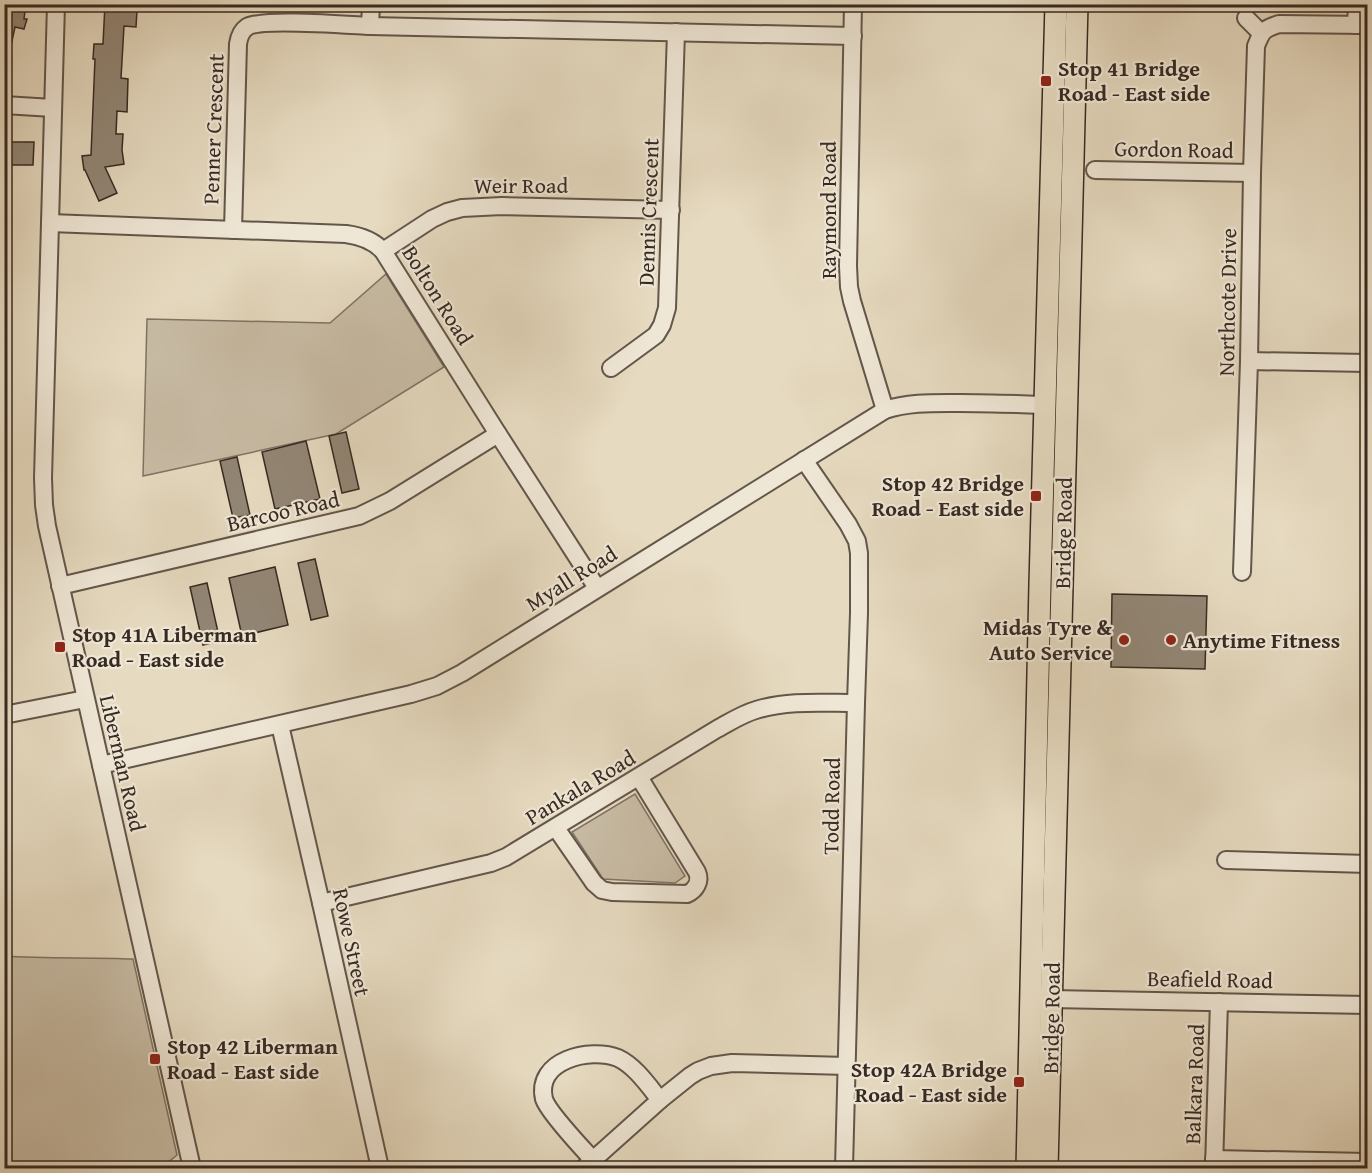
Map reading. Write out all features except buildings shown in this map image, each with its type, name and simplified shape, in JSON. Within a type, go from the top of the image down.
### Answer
[{"type":"main road","name":"Bridge Road","points":[[1047,1168],[1041,998],[1045,405],[1056,4]]},
{"type":"main road","name":"Bridge Road","points":[[1027,1168],[1041,998],[1066,405],[1077,4]]},
{"type":"main road","points":[[1045,405],[1066,405]]},
{"type":"street","name":"Liberman Road","points":[[56,4],[45,514],[192,1168]]},
{"type":"street","points":[[370,26],[371,4]]},
{"type":"street","name":"Raymond Road","points":[[853,4],[849,287],[856,318],[885,410]]},
{"type":"street","points":[[1246,18],[1261,33],[1266,28],[1279,24],[1362,25],[1356,4]]},
{"type":"street","name":"Penner Crescent","points":[[233,230],[238,44],[242,32],[250,26],[309,23],[853,36]]},
{"type":"street","name":"Dennis Crescent","points":[[611,368],[656,335],[667,308],[676,32]]},
{"type":"street","name":"Northcote Drive","points":[[1242,572],[1249,361],[1251,173],[1256,46],[1261,33]]},
{"type":"street","points":[[4,105],[53,108]]},
{"type":"street","name":"Gordon Road","points":[[1095,170],[1251,173]]},
{"type":"street","name":"Weir Road","points":[[383,251],[432,219],[462,208],[502,206],[671,210]]},
{"type":"street","name":"Bolton Road","points":[[50,223],[354,235],[372,241],[383,251],[597,588]]},
{"type":"street","points":[[1249,361],[1368,363]]},
{"type":"street","name":"Myall Road","points":[[101,765],[411,694],[444,683],[462,674],[885,410],[899,405],[920,403],[1045,405]]},
{"type":"street","name":"Barcoo Road","points":[[60,585],[359,516],[390,501],[498,434]]},
{"type":"street","name":"Todd Road","points":[[804,460],[841,514],[858,547],[859,613],[844,1168]]},
{"type":"street","points":[[4,715],[85,699]]},
{"type":"street","name":"Pankala Road","points":[[321,903],[491,863],[515,853],[743,715],[795,702],[855,703]]},
{"type":"street","name":"Rowe Street","points":[[280,725],[380,1168]]},
{"type":"street","points":[[556,828],[602,890],[687,894],[691,892],[698,885],[697,872],[639,777]]},
{"type":"street","points":[[1226,860],[1368,864]]},
{"type":"street","name":"Beafield Road","points":[[1041,998],[1368,1005]]},
{"type":"street","name":"Balkara Road","points":[[1214,1164],[1219,1002]]},
{"type":"street","points":[[660,1100],[629,1065],[617,1058],[603,1055],[568,1059],[554,1066],[545,1081],[545,1100],[588,1164],[690,1076],[711,1066],[752,1063],[847,1066]]},
{"type":"street","points":[[1214,1164],[1368,1162]]},
{"type":"shaded area","points":[[386,274],[444,367],[336,434],[143,476],[147,319],[330,323]]},
{"type":"shaded area","points":[[635,794],[685,876],[675,883],[603,879],[572,832]]},
{"type":"shaded area","points":[[5,956],[133,959],[177,1155],[161,1168],[5,1168]]},
{"type":"place","name":"Stop 41 Bridge Road - East side","points":[[1046,81]]},
{"type":"place","name":"Stop 42 Bridge Road - East side","points":[[1036,496]]},
{"type":"place","name":"Midas Tyre & Auto Service","points":[[1124,640]]},
{"type":"place","name":"Anytime Fitness","points":[[1171,640]]},
{"type":"place","name":"Stop 41A Liberman Road - East side","points":[[60,647]]},
{"type":"place","name":"Stop 42 Liberman Road - East side","points":[[155,1059]]},
{"type":"place","name":"Stop 42A Bridge Road - East side","points":[[1019,1082]]}]
